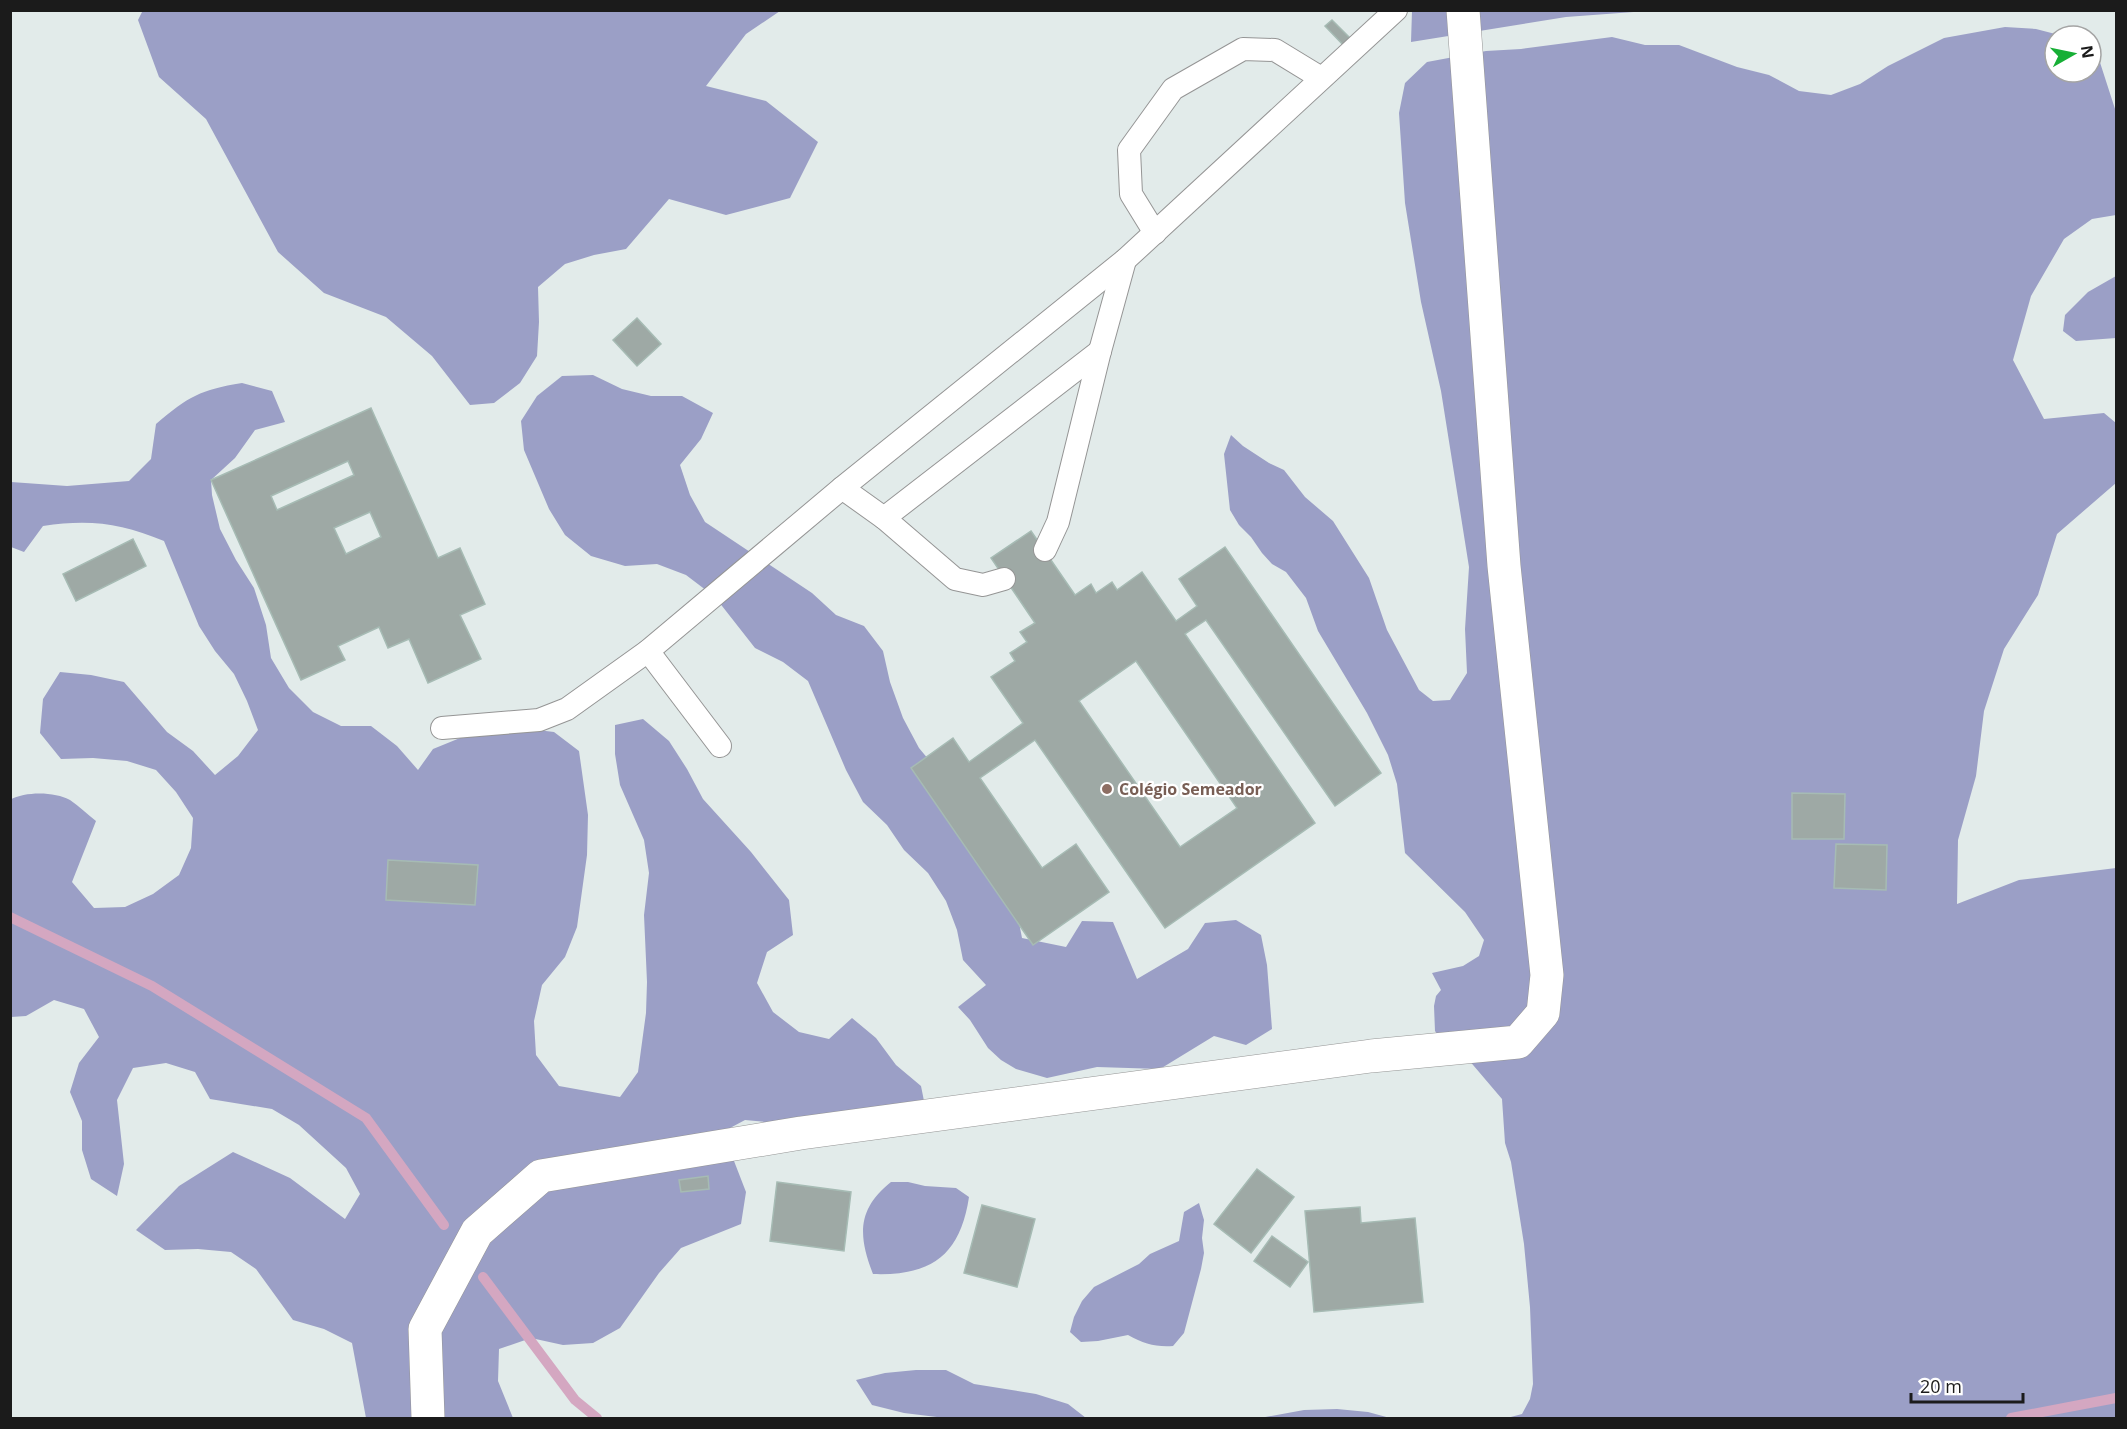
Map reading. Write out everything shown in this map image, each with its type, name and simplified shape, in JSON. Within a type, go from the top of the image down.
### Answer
[{"type":"street","points":[[428,1419],[425,1329],[477,1232],[541,1176],[824,1130],[1371,1056],[1518,1042],[1543,1013],[1547,975],[1504,566],[1463,10]]},
{"type":"lane","points":[[442,728],[539,720],[567,710],[648,651],[842,488],[1125,260],[1396,10]]},
{"type":"lane","points":[[1155,233],[1131,194],[1130,150],[1173,89],[1243,49],[1275,50],[1322,78]]},
{"type":"lane","points":[[1045,550],[1058,522],[1125,260]]},
{"type":"lane","points":[[884,518],[1100,351]]},
{"type":"lane","points":[[842,488],[884,518],[955,579],[983,585],[1004,579]]},
{"type":"lane","points":[[648,651],[720,746]]},
{"type":"shaded area","points":[[143,10],[780,11],[746,34],[706,86],[766,101],[818,142],[790,198],[726,215],[669,199],[626,249],[594,255],[565,264],[538,287],[537,356],[520,383],[494,403],[470,405],[432,356],[386,317],[324,293],[278,252],[206,119],[159,77],[138,20]]},
{"type":"shaded area","points":[[1412,11],[1647,11],[1566,17],[1411,42]]},
{"type":"shaded area","points":[[2005,27],[2043,31],[2043,84],[2103,84],[2103,72],[2116,112],[2116,215],[2092,219],[2064,239],[2031,296],[2013,360],[2044,419],[2104,413],[2116,423],[2116,483],[2057,534],[2038,595],[2004,649],[1984,711],[1976,776],[1958,840],[1957,904],[2019,880],[2116,868],[2116,1418],[1507,1418],[1522,1414],[1530,1399],[1533,1384],[1530,1307],[1524,1244],[1511,1162],[1505,1143],[1502,1099],[1462,1052],[1440,1038],[1435,1031],[1434,1006],[1436,996],[1441,990],[1432,973],[1463,966],[1479,956],[1484,940],[1465,912],[1405,853],[1397,784],[1388,755],[1367,713],[1318,631],[1306,598],[1286,572],[1272,564],[1262,553],[1230,510],[1224,454],[1231,435],[1243,446],[1284,470],[1305,497],[1333,521],[1369,578],[1387,630],[1419,690],[1433,701],[1450,700],[1467,673],[1465,629],[1469,567],[1441,391],[1421,302],[1405,203],[1399,113],[1405,83],[1427,62],[1486,51],[1521,49],[1612,37],[1645,45],[1679,45],[1737,67],[1769,75],[1799,91],[1831,95],[1860,84],[1888,66],[1944,38]]},
{"type":"shaded area","points":[[2116,276],[2116,338],[2076,341],[2063,331],[2065,315],[2088,292]]},
{"type":"shaded area","points":[[593,375],[622,389],[651,396],[682,396],[713,413],[701,439],[680,465],[690,495],[705,522],[812,593],[836,615],[864,626],[883,651],[890,682],[903,718],[919,748],[939,772],[1016,907],[1022,938],[1066,947],[1082,921],[1113,922],[1137,979],[1188,949],[1205,923],[1236,920],[1261,935],[1267,965],[1272,1029],[1246,1045],[1214,1036],[1160,1069],[1097,1067],[1047,1078],[1016,1069],[1001,1060],[988,1048],[970,1020],[958,1007],[986,985],[963,960],[957,930],[946,901],[928,873],[904,850],[887,825],[863,802],[846,770],[808,681],[783,662],[755,648],[715,597],[686,575],[657,564],[625,566],[591,556],[565,535],[549,509],[524,450],[521,421],[537,396],[562,376]]},
{"type":"shaded area","points":[[242,383],[272,391],[285,422],[255,430],[235,458],[211,480],[212,495],[220,529],[254,588],[266,625],[271,658],[289,688],[313,712],[341,726],[371,726],[397,746],[418,770],[433,749],[460,738],[521,728],[554,732],[579,751],[588,815],[587,855],[577,927],[565,957],[542,985],[534,1021],[536,1055],[559,1086],[620,1097],[638,1072],[646,1013],[644,915],[649,873],[644,840],[620,785],[615,754],[615,725],[643,719],[669,741],[703,799],[751,852],[789,900],[793,935],[767,952],[757,983],[773,1012],[799,1032],[829,1039],[852,1018],[876,1038],[896,1065],[921,1086],[927,1116],[776,1123],[745,1120],[717,1135],[734,1161],[746,1192],[741,1224],[681,1248],[659,1273],[620,1328],[593,1343],[563,1345],[531,1338],[499,1349],[498,1381],[513,1418],[366,1418],[352,1343],[324,1329],[293,1320],[256,1269],[231,1252],[198,1249],[165,1250],[136,1230],[179,1186],[233,1152],[290,1178],[345,1219],[360,1194],[346,1168],[299,1125],[272,1109],[210,1099],[195,1072],[166,1063],[133,1068],[117,1100],[124,1164],[117,1196],[91,1179],[82,1150],[82,1121],[70,1092],[79,1063],[99,1037],[84,1009],[54,1000],[26,1016],[11,1017],[10,800],[32,794],[57,795],[70,800],[96,821],[72,882],[94,908],[125,907],[153,894],[179,875],[191,848],[193,818],[176,792],[156,770],[127,761],[93,758],[61,759],[40,733],[43,699],[60,672],[91,675],[124,682],[167,732],[193,751],[215,775],[238,756],[258,730],[234,674],[215,651],[199,626],[164,541],[119,526],[75,523],[43,526],[24,552],[11,547],[11,482],[67,486],[129,481],[151,459],[156,424],[177,407],[196,396],[215,388]]},
{"type":"shaded area","points":[[891,1182],[956,1188],[969,1197],[965,1217],[958,1234],[950,1248],[939,1258],[911,1271],[873,1274],[863,1235],[866,1213],[880,1192]]},
{"type":"shaded area","points":[[1199,1203],[1204,1220],[1202,1238],[1204,1253],[1184,1333],[1173,1346],[1150,1344],[1128,1335],[1081,1342],[1070,1332],[1082,1301],[1094,1287],[1139,1264],[1150,1254],[1179,1241],[1184,1212]]},
{"type":"shaded area","points":[[946,1370],[974,1384],[1036,1394],[1068,1404],[1086,1418],[945,1418],[904,1413],[872,1405],[856,1380],[885,1373]]},
{"type":"shaded area","points":[[1337,1409],[1368,1412],[1390,1418],[1260,1418],[1304,1410]]},
{"type":"building","points":[[1332,20],[1354,42],[1347,49],[1325,26]]},
{"type":"building","points":[[637,318],[661,344],[637,366],[613,340]]},
{"type":"building","points":[[371,408],[438,558],[460,548],[485,604],[460,615],[481,659],[428,683],[409,639],[388,648],[379,627],[338,646],[345,660],[301,680],[211,480]],"holes":[[[348,461],[354,475],[277,510],[271,496]],[[370,512],[381,537],[346,554],[334,528]]]},
{"type":"building","points":[[1031,531],[1075,595],[1091,584],[1096,593],[1112,582],[1117,590],[1142,572],[1176,621],[1197,606],[1179,579],[1225,547],[1381,773],[1335,806],[1206,620],[1185,634],[1315,823],[1165,928],[1035,740],[980,778],[1042,868],[1076,844],[1109,892],[1033,945],[911,768],[953,738],[969,762],[1023,723],[991,677],[1015,661],[1010,653],[1027,642],[1020,632],[1035,623],[991,558]],"holes":[[[1136,661],[1237,808],[1180,847],[1079,701]]]},
{"type":"building","points":[[133,539],[146,566],[76,601],[63,574]]},
{"type":"building","points":[[1792,793],[1845,794],[1844,839],[1792,839]]},
{"type":"building","points":[[1836,844],[1887,845],[1886,890],[1834,888]]},
{"type":"building","points":[[388,860],[478,865],[475,905],[386,900]]},
{"type":"building","points":[[1257,1169],[1294,1197],[1251,1253],[1214,1224]]},
{"type":"building","points":[[708,1176],[709,1189],[681,1192],[679,1180]]},
{"type":"building","points":[[777,1182],[851,1192],[844,1251],[770,1241]]},
{"type":"building","points":[[982,1205],[1035,1219],[1017,1287],[964,1273]]},
{"type":"building","points":[[1360,1207],[1361,1223],[1415,1218],[1423,1302],[1314,1312],[1305,1211]]},
{"type":"building","points":[[1272,1236],[1308,1262],[1290,1287],[1254,1261]]},
{"type":"waterway","points":[[10,917],[152,986],[366,1118],[444,1225]]},
{"type":"waterway","points":[[483,1277],[575,1400],[597,1418]]},
{"type":"waterway","points":[[2011,1418],[2116,1398]]},
{"type":"place","name":"Colégio Semeador","points":[[1107,789]]}]
